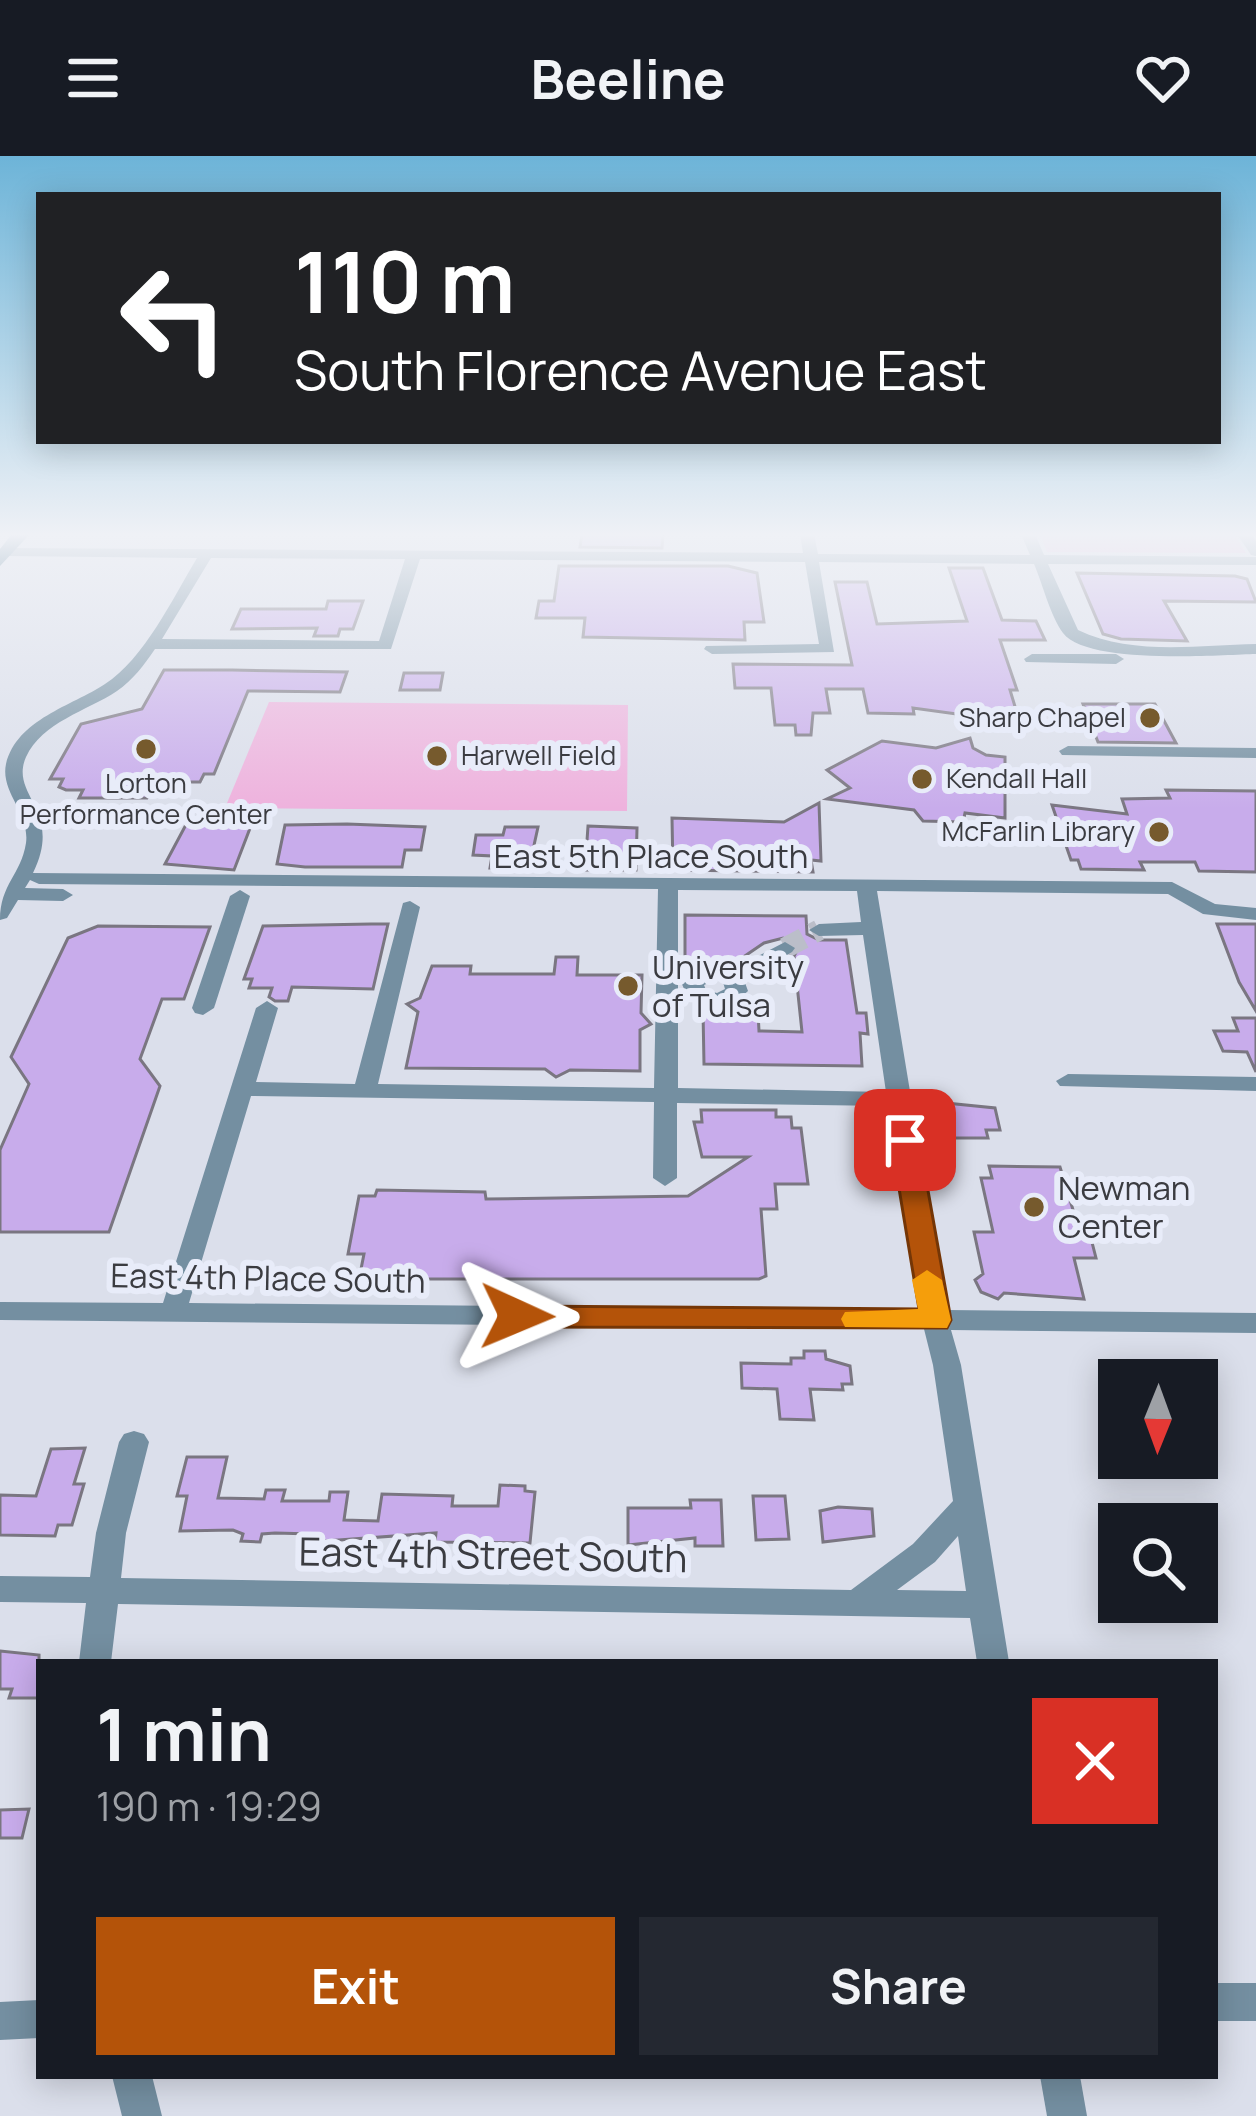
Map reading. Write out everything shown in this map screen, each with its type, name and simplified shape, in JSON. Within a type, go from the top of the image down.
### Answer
[{"type":"street","points":[[0,914],[36,842],[30,813],[12,784],[11,767],[40,728],[116,684],[161,625]]},
{"type":"street","points":[[149,644],[385,646],[391,625]]},
{"type":"street","points":[[712,649],[828,649],[824,625]]},
{"type":"street","points":[[1068,625],[1081,640],[1123,648],[1256,649]]},
{"type":"street","points":[[1032,658],[1256,660]]},
{"type":"street","points":[[1067,751],[1256,753]]},
{"type":"street","name":"East 5th Place South","points":[[39,878],[1172,888],[1210,910],[1256,914]]},
{"type":"street","points":[[665,1178],[668,886]]},
{"type":"street","points":[[819,886],[821,929],[873,928]]},
{"type":"street","points":[[866,886],[993,1659]]},
{"type":"street","name":"East 5th Place South","points":[[11,894],[627,901]]},
{"type":"street","points":[[203,1008],[240,896]]},
{"type":"street","points":[[365,1090],[410,907]]},
{"type":"street","points":[[666,987],[691,986],[706,974],[732,978],[785,948]]},
{"type":"street","points":[[172,1312],[267,1008]]},
{"type":"street","points":[[1068,1081],[1256,1084]]},
{"type":"street","points":[[241,1089],[900,1099]]},
{"type":"street","name":"East 4th Place South","points":[[0,1311],[1256,1323]]},
{"type":"street","points":[[95,1659],[101,1592],[134,1442]]},
{"type":"street","points":[[859,1601],[912,1564],[968,1505]]},
{"type":"street","name":"East 4th Street South","points":[[0,1589],[984,1605]]},
{"type":"street","points":[[1218,2002],[1256,2002]]},
{"type":"street","points":[[0,2021],[36,2019]]},
{"type":"street","points":[[133,2079],[142,2116]]},
{"type":"street","points":[[1061,2079],[1067,2116]]},
{"type":"shaded area","name":"Harwell Field","points":[[269,702],[628,705],[627,811],[225,808]]},
{"type":"building","points":[[354,625],[340,629],[338,636],[314,636],[317,628],[232,629]]},
{"type":"building","points":[[584,625],[744,625],[745,640],[583,637]]},
{"type":"building","points":[[844,625],[1038,625],[1045,640],[1000,640],[1017,690],[1010,690],[1017,713],[964,715],[913,708],[914,714],[868,713],[863,689],[826,689],[830,713],[813,713],[811,735],[796,735],[795,725],[775,725],[771,688],[735,688],[733,664],[852,665]]},
{"type":"building","points":[[1099,625],[1178,625],[1187,641],[1121,639],[1103,634]]},
{"type":"building","name":"Lorton Performance Center","points":[[164,670],[347,672],[340,692],[248,691],[214,774],[204,774],[200,782],[155,782],[147,798],[79,798],[83,790],[66,790],[59,787],[63,779],[50,779],[81,724],[142,709]]},
{"type":"building","points":[[404,673],[443,673],[440,690],[400,690]]},
{"type":"building","name":"Sharp Chapel","points":[[1083,704],[1155,704],[1176,743],[1098,742]]},
{"type":"building","name":"Kendall Hall","points":[[970,738],[973,748],[1005,757],[1005,818],[965,813],[963,822],[923,821],[914,810],[827,799],[850,788],[827,770],[882,741],[936,748]]},
{"type":"building","name":"McFarlin Library","points":[[1166,790],[1256,791],[1256,872],[1199,871],[1195,862],[1140,862],[1144,870],[1081,869],[1078,860],[1071,860],[1052,805],[1127,814],[1122,799],[1170,798]]},
{"type":"building","points":[[819,803],[821,861],[811,860],[813,872],[673,870],[672,818],[784,822]]},
{"type":"building","points":[[189,819],[252,823],[234,870],[165,864]]},
{"type":"building","points":[[285,825],[425,827],[421,850],[405,850],[402,867],[305,867],[277,864]]},
{"type":"building","points":[[588,826],[637,828],[636,870],[585,870]]},
{"type":"building","points":[[505,827],[538,827],[529,868],[490,868],[492,856],[473,855],[476,835],[503,835]]},
{"type":"building","points":[[685,915],[806,916],[807,934],[819,940],[846,940],[857,1013],[866,1013],[868,1034],[860,1033],[862,1066],[704,1064],[703,1011],[758,1012],[759,1031],[802,1032],[794,956],[799,947],[783,938],[764,943],[736,962],[685,962]]},
{"type":"building","points":[[388,924],[373,989],[292,987],[288,1001],[275,1001],[269,997],[272,988],[249,988],[252,979],[244,979],[263,926]]},
{"type":"building","points":[[1217,924],[1256,924],[1256,1011],[1239,982]]},
{"type":"building","points":[[98,926],[210,927],[184,999],[162,999],[140,1059],[160,1086],[109,1232],[0,1232],[0,1150],[29,1084],[11,1057],[68,938]]},
{"type":"building","points":[[556,957],[578,957],[577,975],[642,975],[641,1013],[651,1024],[640,1030],[640,1071],[570,1070],[556,1077],[545,1069],[406,1068],[418,1012],[407,1004],[420,998],[432,966],[471,966],[470,974],[554,974]]},
{"type":"building","points":[[1233,1018],[1256,1018],[1256,1072],[1247,1052],[1223,1051],[1214,1031],[1238,1031]]},
{"type":"building","points":[[936,1102],[995,1108],[1000,1130],[986,1130],[988,1138],[942,1138]]},
{"type":"building","points":[[701,1110],[776,1110],[776,1117],[791,1117],[792,1128],[801,1128],[808,1184],[775,1184],[777,1209],[761,1209],[766,1276],[359,1279],[364,1254],[348,1254],[359,1196],[375,1196],[377,1190],[485,1192],[486,1199],[688,1196],[748,1157],[702,1157],[694,1122],[702,1122]]},
{"type":"building","name":"Newman Center","points":[[989,1166],[1060,1167],[1077,1223],[1087,1223],[1096,1258],[1074,1258],[1084,1299],[1004,1293],[998,1299],[981,1292],[975,1280],[983,1274],[974,1232],[993,1232],[981,1178],[992,1178]]},
{"type":"building","points":[[804,1351],[825,1351],[826,1359],[850,1366],[852,1384],[842,1384],[843,1390],[810,1389],[814,1420],[780,1419],[777,1389],[742,1388],[741,1363],[791,1364],[791,1358],[804,1358]]},
{"type":"building","points":[[85,1448],[74,1484],[84,1484],[72,1525],[58,1525],[55,1536],[0,1535],[0,1495],[36,1496],[51,1449]]},
{"type":"building","points":[[187,1457],[227,1457],[218,1498],[264,1499],[266,1490],[285,1490],[282,1501],[329,1501],[330,1492],[348,1492],[344,1520],[378,1521],[382,1494],[453,1496],[452,1506],[498,1506],[500,1485],[525,1486],[525,1491],[535,1492],[530,1543],[435,1542],[436,1533],[311,1542],[312,1534],[275,1533],[262,1534],[260,1542],[241,1541],[243,1534],[233,1530],[180,1531],[187,1496],[177,1496]]},
{"type":"building","points":[[753,1496],[785,1496],[789,1539],[756,1540]]},
{"type":"building","points":[[690,1500],[721,1500],[723,1546],[695,1546],[695,1538],[628,1545],[628,1508],[691,1508]]},
{"type":"building","points":[[872,1509],[874,1536],[823,1542],[820,1511]]},
{"type":"building","points":[[0,1651],[39,1655],[36,1698],[9,1698],[12,1689],[0,1689]]},
{"type":"building","points":[[29,1809],[22,1838],[0,1838],[0,1810]]},
{"type":"tunnel","points":[[785,948],[819,930]]},
{"type":"slow traffic","points":[[856,1319],[936,1320],[927,1280]]},
{"type":"place","name":"Sharp Chapel","points":[[1150,718]]},
{"type":"place","name":"Lorton Performance Center","points":[[146,749]]},
{"type":"place","name":"Harwell Field","points":[[437,756]]},
{"type":"place","name":"Kendall Hall","points":[[922,779]]},
{"type":"place","name":"McFarlin Library","points":[[1159,832]]},
{"type":"place","name":"University of Tulsa","points":[[628,986]]},
{"type":"place","name":"Newman Center","points":[[1034,1207]]},
{"type":"route","points":[[517,1316],[936,1320],[905,1140]]}]
